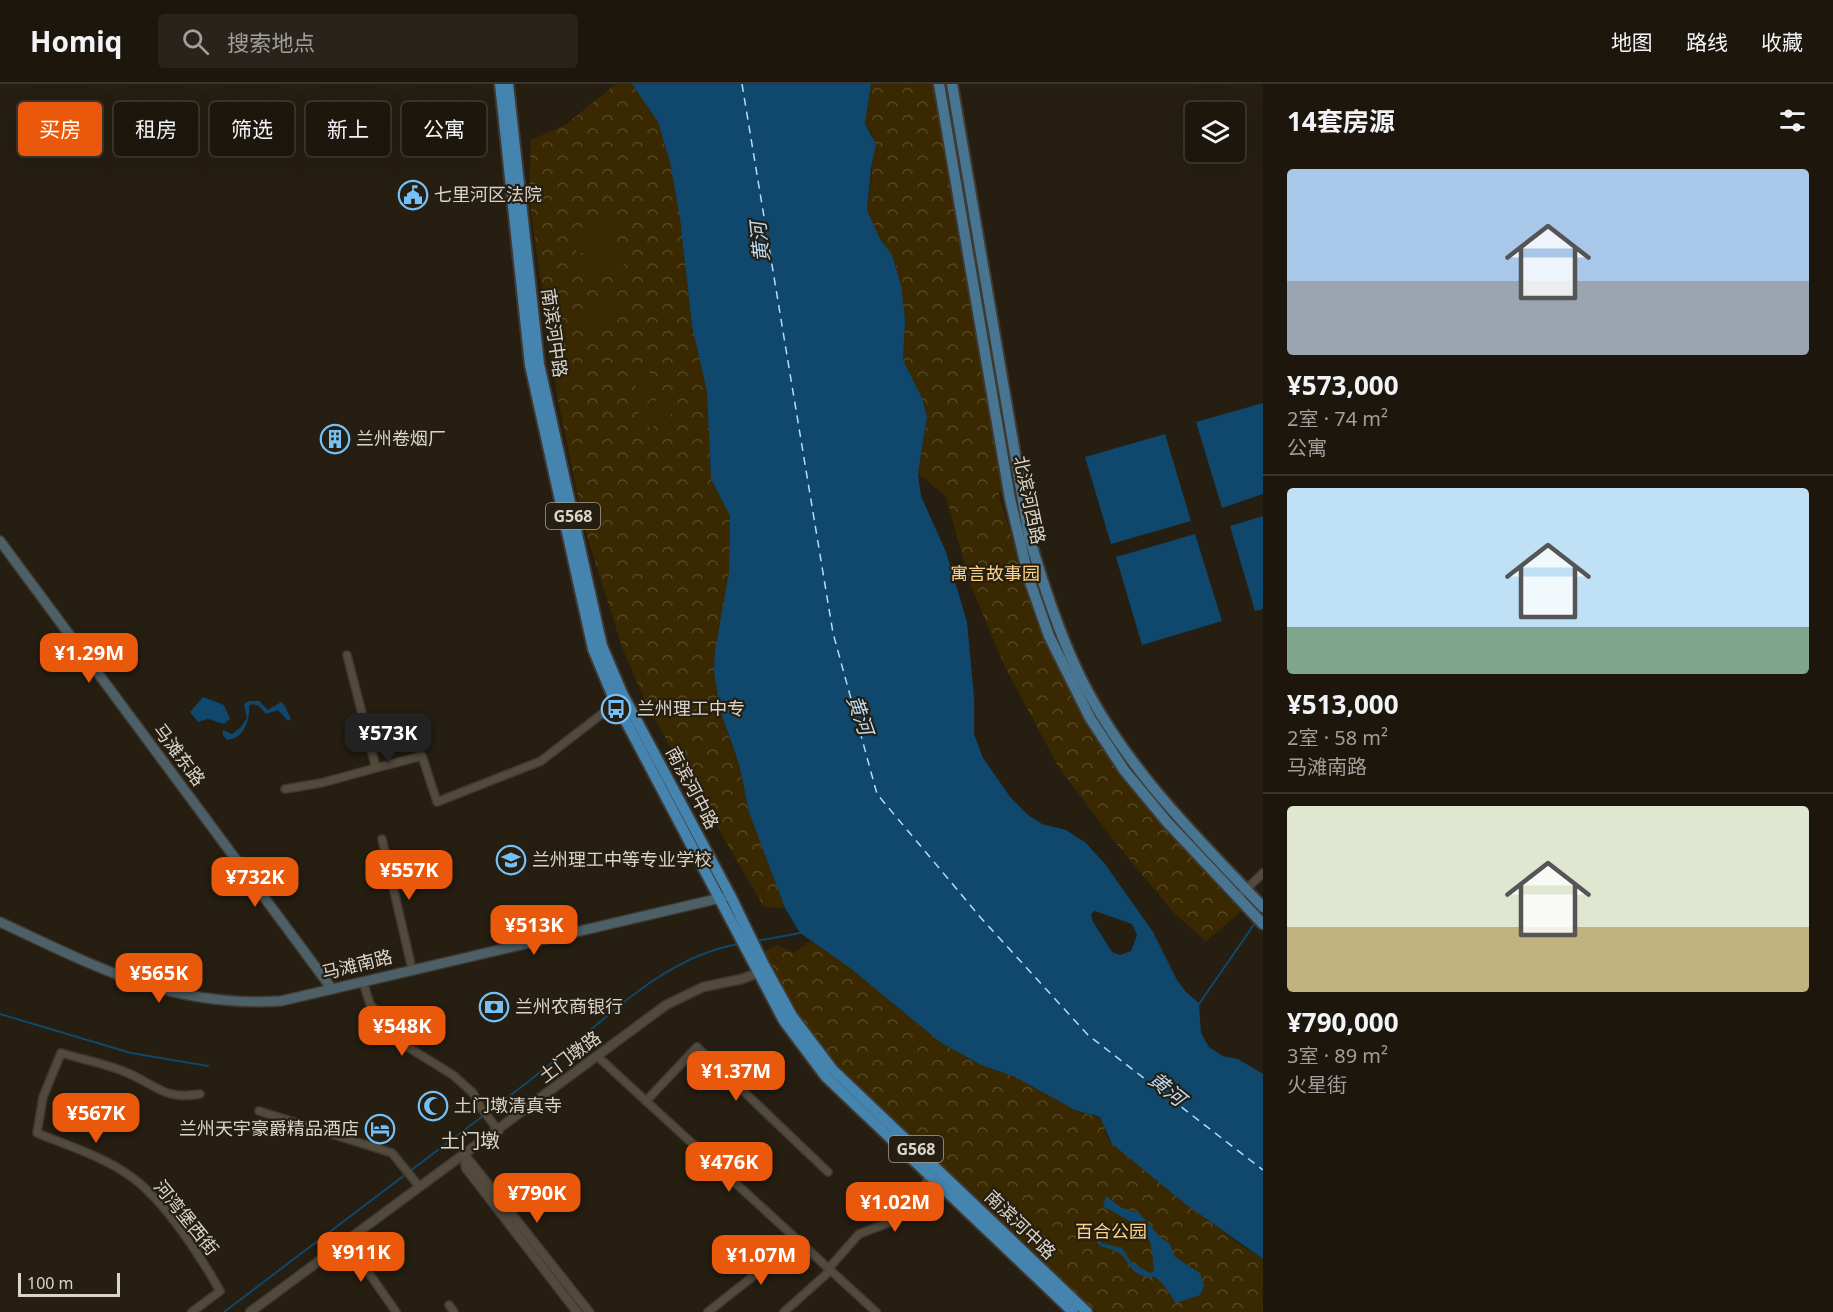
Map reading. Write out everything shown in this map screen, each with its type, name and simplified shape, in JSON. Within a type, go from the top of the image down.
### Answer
[{"type":"highway","name":"南滨河中路","points":[[501,84],[530,365],[593,649],[616,703],[725,897]]},
{"type":"highway","name":"南滨河中路","points":[[508,84],[539,364],[602,646],[622,693],[763,972],[784,1021],[826,1077],[1073,1312]]},
{"type":"highway","name":"南滨河中路","points":[[763,972],[792,1016],[833,1070],[1087,1312]]},
{"type":"main road","name":"北滨河西路","points":[[939,84],[1010,499],[1029,579],[1049,636],[1090,718],[1124,770],[1167,822],[1258,907],[1263,924]]},
{"type":"main road","name":"北滨河西路","points":[[952,84],[1029,536],[1046,597],[1077,670],[1122,748],[1165,803],[1242,893]]},
{"type":"main road","name":"马滩东路","points":[[0,541],[332,988]]},
{"type":"main road","name":"马滩南路","points":[[0,922],[111,974],[179,995],[242,1004],[281,1001],[725,897]]},
{"type":"street","points":[[347,655],[376,768]]},
{"type":"street","points":[[285,789],[321,783],[422,756],[437,802],[541,761],[616,703]]},
{"type":"street","points":[[382,839],[412,969]]},
{"type":"street","points":[[1242,893],[1263,873]]},
{"type":"street","name":"土门墩路","points":[[250,1312],[419,1186],[499,1131],[666,1005],[703,987],[763,972]]},
{"type":"street","points":[[363,982],[370,1004],[406,1046],[453,1075],[473,1093],[481,1108],[499,1131]]},
{"type":"street","points":[[646,1101],[696,1047],[828,1172]]},
{"type":"street","name":"河湾堡西街","points":[[192,1312],[220,1291],[201,1257],[151,1196],[132,1178],[79,1149],[37,1133],[43,1097],[62,1053],[129,1074],[161,1093],[184,1097],[200,1094]]},
{"type":"street","points":[[597,1056],[876,1312]]},
{"type":"street","points":[[259,1111],[392,1153],[419,1186]]},
{"type":"street","points":[[464,1154],[466,1168],[577,1312]]},
{"type":"street","points":[[464,1154],[588,1312]]},
{"type":"street","points":[[784,1312],[830,1269],[859,1234],[888,1223],[899,1213],[910,1210],[923,1192],[928,1174]]},
{"type":"street","points":[[346,1240],[396,1312]]},
{"type":"street","points":[[708,1312],[799,1240]]},
{"type":"street","points":[[449,1305],[454,1312]]},
{"type":"green space","points":[[616,84],[632,84],[658,122],[670,162],[680,219],[692,326],[707,392],[711,479],[730,516],[729,572],[714,671],[726,729],[739,764],[749,812],[785,908],[764,907],[648,708],[622,647],[584,526],[557,395],[529,198],[531,140],[565,125]]},
{"type":"green space","name":"寓言故事园","points":[[871,84],[939,84],[1010,499],[998,491],[1036,621],[1109,759],[1176,840],[1243,910],[1206,941],[1175,914],[1115,842],[1058,766],[1005,667],[970,584],[946,496],[918,474],[926,426],[922,398],[903,360],[905,319],[896,265],[873,226],[867,210],[874,154],[872,133],[865,124]]},
{"type":"green space","points":[[608,216],[617,236],[578,255],[568,234]]},
{"type":"green space","points":[[614,245],[625,264],[589,284],[578,265]]},
{"type":"green space","points":[[606,295],[618,312],[591,330],[580,312]]},
{"type":"green space","points":[[642,363],[663,391],[647,402],[627,374]]},
{"type":"green space","points":[[665,394],[677,410],[650,429],[638,413]]},
{"type":"green space","name":"百合公园","points":[[810,941],[850,968],[940,1042],[981,1065],[1015,1077],[1075,1110],[1103,1119],[1105,1133],[1112,1144],[1236,1242],[1263,1259],[1263,1312],[1098,1312],[1086,1304],[828,1057],[792,1007],[764,952],[777,945],[794,953]]},
{"type":"water","name":"黄河","points":[[632,84],[871,84],[865,124],[876,144],[867,210],[880,239],[892,255],[901,285],[905,319],[903,360],[922,398],[927,417],[918,474],[921,496],[946,552],[967,622],[974,697],[974,734],[983,758],[1011,798],[1028,815],[1042,824],[1066,830],[1086,843],[1105,864],[1153,932],[1177,980],[1199,1003],[1201,1033],[1209,1047],[1223,1056],[1238,1059],[1263,1074],[1263,1259],[1188,1206],[1112,1144],[1100,1117],[1075,1110],[1015,1077],[981,1065],[940,1042],[850,968],[800,933],[785,908],[749,812],[739,764],[720,710],[714,671],[715,651],[729,572],[730,516],[711,479],[707,392],[692,326],[680,219],[670,162],[658,122]],"holes":[[[1095,911],[1132,924],[1137,935],[1131,951],[1120,955],[1112,952],[1092,920],[1091,914]]]},
{"type":"water","points":[[1263,403],[1263,494],[1222,508],[1196,422]]},
{"type":"water","points":[[1165,434],[1191,521],[1111,544],[1085,457]]},
{"type":"water","points":[[1263,516],[1263,609],[1255,611],[1230,526]]},
{"type":"water","points":[[1195,534],[1222,621],[1142,645],[1116,557]]},
{"type":"water","points":[[203,697],[224,705],[230,719],[224,724],[208,719],[198,722],[190,712]]},
{"type":"water","points":[[249,701],[259,701],[268,710],[281,702],[291,719],[288,721],[278,710],[266,714],[259,706],[252,704],[249,706],[247,723],[245,728],[238,736],[227,740],[223,735],[223,730],[232,734],[240,728],[247,718],[244,704]]},
{"type":"water","points":[[1106,1196],[1122,1208],[1139,1213],[1160,1237],[1170,1244],[1175,1257],[1200,1273],[1204,1286],[1200,1295],[1176,1303],[1155,1277],[1139,1274],[1121,1254],[1098,1244],[1093,1230],[1096,1229],[1101,1243],[1122,1248],[1131,1262],[1150,1273],[1154,1271],[1149,1239],[1133,1223],[1103,1207]]},
{"type":"waterway","points":[[1199,1004],[1255,923]]},
{"type":"waterway","points":[[756,941],[800,933]]},
{"type":"waterway","points":[[410,1171],[548,1066],[614,1010],[660,976],[710,951],[738,944]]},
{"type":"waterway","points":[[0,1014],[131,1053],[208,1066]]},
{"type":"waterway","points":[[224,1312],[406,1174]]},
{"type":"ferry route","points":[[742,84],[833,633],[877,794],[981,918],[1088,1035],[1263,1170]]},
{"type":"place","name":"七里河区法院","points":[[413,195]]},
{"type":"place","name":"兰州卷烟厂","points":[[335,439]]},
{"type":"place","name":"兰州理工中专","points":[[616,709]]},
{"type":"place","name":"兰州理工中等专业学校","points":[[511,860]]},
{"type":"place","name":"兰州农商银行","points":[[494,1007]]},
{"type":"place","name":"土门墩清真寺","points":[[433,1106]]},
{"type":"place","name":"兰州天宇豪爵精品酒店","points":[[380,1129]]},
{"type":"district","name":"土门墩","points":[[470,1141]]}]
